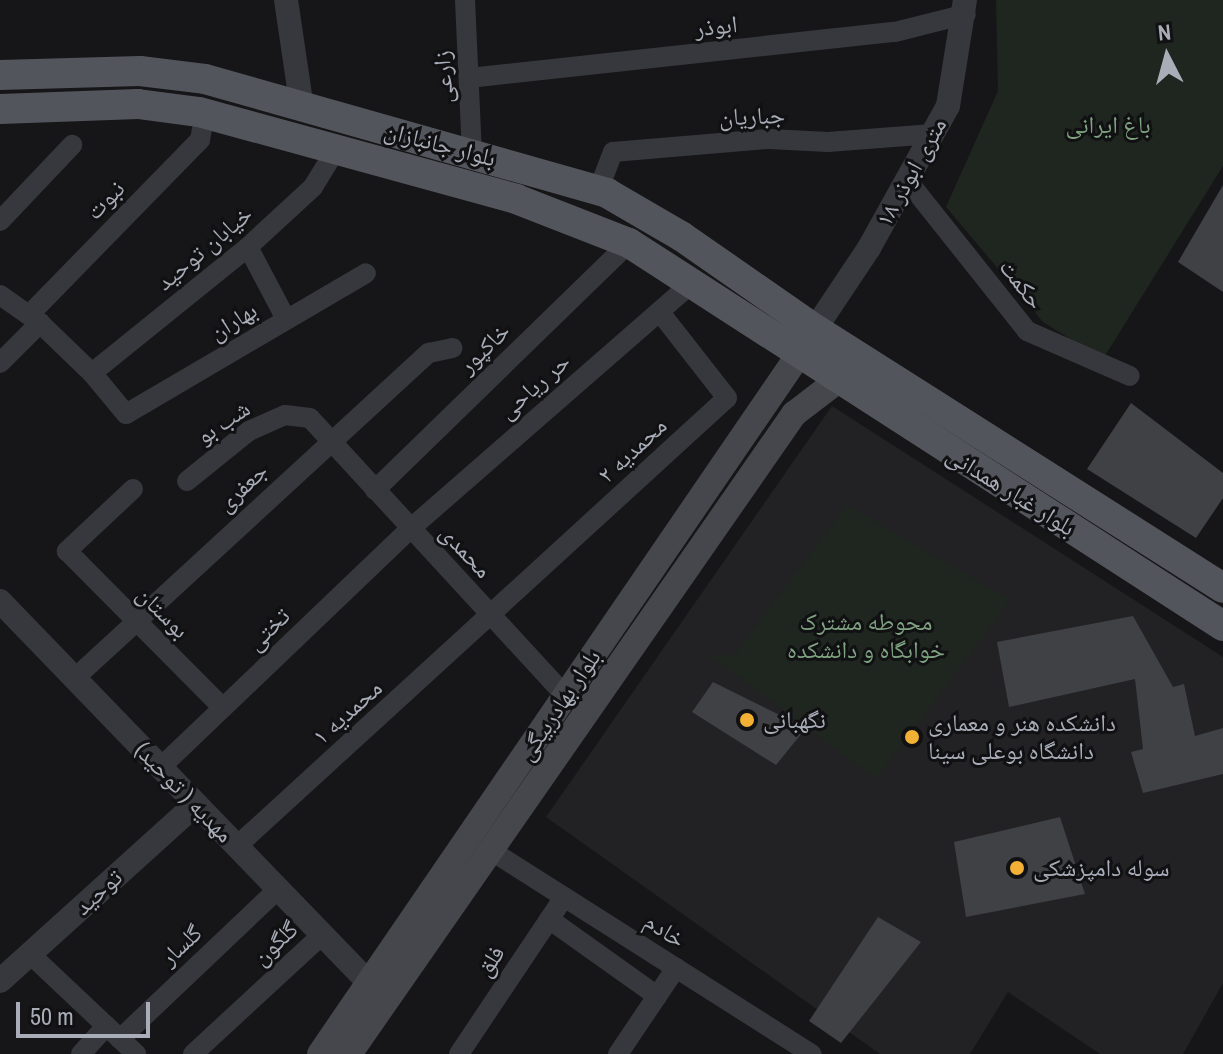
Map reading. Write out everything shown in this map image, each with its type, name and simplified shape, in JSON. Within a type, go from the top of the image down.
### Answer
[{"type":"main road","name":"بلوار جانبازان","points":[[0,75],[140,71],[205,79],[472,152],[598,191],[681,236],[827,336]]},
{"type":"main road","name":"بلوار جانبازان","points":[[0,109],[138,104],[205,113],[516,199],[629,243],[798,356]]},
{"type":"main road","name":"بلوار غبار همدانی","points":[[827,336],[1223,588]]},
{"type":"main road","name":"بلوار غبار همدانی","points":[[798,356],[1223,626]]},
{"type":"main road","name":"بلوار بهادربیگی","points":[[349,1054],[379,989],[565,695],[798,356]]},
{"type":"main road","name":"بلوار بهادربیگی","points":[[320,1054],[379,989],[490,850],[794,414],[837,381]]},
{"type":"street","points":[[286,0],[302,108]]},
{"type":"street","name":"زارعی","points":[[465,0],[472,152]]},
{"type":"street","name":"ابوذر","points":[[469,78],[895,32],[966,7]]},
{"type":"street","name":"۱۸ متری ابوذر","points":[[827,336],[948,106],[966,7]]},
{"type":"street","name":"نبوت","points":[[0,363],[34,319],[200,140],[205,113]]},
{"type":"street","name":"جباریان","points":[[598,191],[613,152],[769,139],[840,142],[933,134]]},
{"type":"street","points":[[0,221],[72,145]]},
{"type":"street","name":"خیابان توحید","points":[[92,373],[248,247],[313,187],[335,151]]},
{"type":"street","name":"حکمت","points":[[907,180],[1027,331],[1130,376]]},
{"type":"street","name":"خاکپور","points":[[375,490],[629,243]]},
{"type":"street","points":[[248,247],[286,319]]},
{"type":"street","name":"بهاران","points":[[92,373],[126,414],[366,273]]},
{"type":"street","name":"حر ریاحی","points":[[410,529],[692,283]]},
{"type":"street","points":[[0,295],[34,319],[92,373]]},
{"type":"street","name":"محمدیه ۲","points":[[492,617],[727,398],[659,311]]},
{"type":"street","name":"جعفری","points":[[75,678],[429,353],[452,348]]},
{"type":"street","name":"شب بو","points":[[187,481],[249,431],[285,415],[310,418],[329,442]]},
{"type":"street","name":"محمدی","points":[[329,442],[565,695]]},
{"type":"street","name":"بوستان","points":[[133,489],[67,551],[223,708]]},
{"type":"street","name":"تختی","points":[[161,767],[410,529]]},
{"type":"street","name":"مهدیه ( توحید)","points":[[0,601],[322,935],[379,989]]},
{"type":"street","name":"محمدیه ۱","points":[[237,846],[492,617]]},
{"type":"street","name":"توحید","points":[[0,981],[196,804]]},
{"type":"street","name":"خادم","points":[[490,850],[812,1054]]},
{"type":"street","name":"گلسار","points":[[81,1054],[113,1032],[278,889]]},
{"type":"street","name":"فلق","points":[[459,1054],[564,897]]},
{"type":"street","points":[[549,919],[657,996]]},
{"type":"street","name":"گلگون","points":[[193,1054],[322,935]]},
{"type":"street","points":[[30,954],[136,1054]]},
{"type":"street","points":[[618,1054],[676,968]]},
{"type":"street","points":[[772,1054],[784,1036]]},
{"type":"shaded area","name":"دانشکده هنر و معماری دانشگاه بوعلی سینا","points":[[832,406],[1223,657],[1223,983],[1183,1054],[1100,1054],[1008,992],[970,1054],[880,1054],[546,817]]},
{"type":"green space","name":"باغ ایرانی","points":[[996,0],[1223,0],[1223,166],[1103,359],[1043,322],[946,207],[998,91]]},
{"type":"green space","name":"محوطه مشترک خوابگاه و دانشکده","points":[[847,505],[1010,600],[876,779],[710,656],[734,655]]},
{"type":"building","points":[[1223,185],[1223,292],[1178,262]]},
{"type":"building","points":[[1131,403],[1223,473],[1223,498],[1196,538],[1087,469]]},
{"type":"building","points":[[1133,616],[1173,687],[1184,684],[1195,736],[1223,728],[1223,774],[1143,793],[1131,752],[1143,749],[1135,679],[1009,707],[997,642]]},
{"type":"building","name":"نگهبانی","points":[[713,682],[806,728],[776,765],[692,712]]},
{"type":"building","name":"سوله دامپزشکی","points":[[1060,817],[1085,894],[966,917],[954,842]]},
{"type":"building","points":[[878,917],[921,942],[841,1043],[809,1021]]},
{"type":"place","name":"نگهبانی","points":[[747,720]]},
{"type":"place","name":"دانشکده هنر و معماری دانشگاه بوعلی سینا","points":[[912,737]]},
{"type":"place","name":"سوله دامپزشکی","points":[[1017,868]]}]
